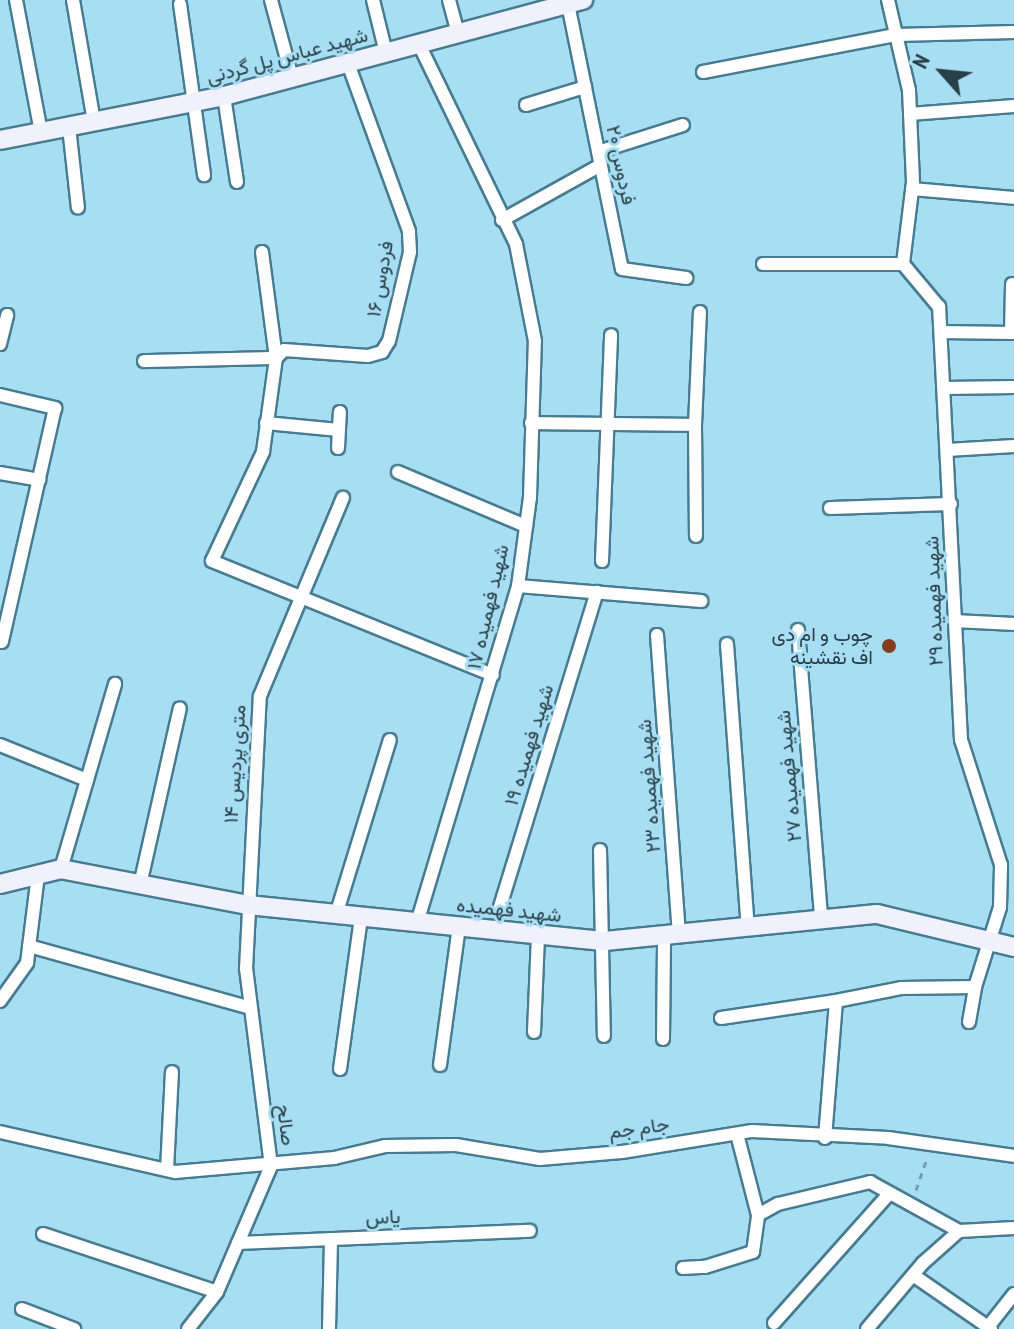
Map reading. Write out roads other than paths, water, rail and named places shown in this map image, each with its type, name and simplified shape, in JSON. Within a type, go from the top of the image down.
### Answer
[{"type":"street","points":[[16,0],[41,132]]},
{"type":"street","points":[[73,0],[94,122]]},
{"type":"street","points":[[271,0],[292,78]]},
{"type":"street","points":[[373,0],[386,53]]},
{"type":"street","points":[[449,0],[458,33]]},
{"type":"street","points":[[763,264],[903,264],[912,189],[910,114],[888,0]]},
{"type":"street","name":"شهید عباس پل گردنی","points":[[0,140],[224,96],[575,2]]},
{"type":"street","name":"فردوس ۲۰","points":[[575,2],[585,87],[622,269],[633,275],[686,278]]},
{"type":"street","points":[[180,4],[204,175]]},
{"type":"street","points":[[703,72],[896,35],[1014,32]]},
{"type":"street","name":"شهید فهمیده ۱۷","points":[[417,923],[518,586],[526,526],[535,341],[516,244],[419,44]]},
{"type":"street","name":"فردوس ۱۶","points":[[144,361],[276,358],[284,350],[368,356],[382,352],[389,341],[410,252],[409,231],[348,63]]},
{"type":"street","points":[[526,105],[585,87]]},
{"type":"street","points":[[224,96],[237,182]]},
{"type":"street","points":[[910,114],[1014,106]]},
{"type":"street","points":[[598,152],[683,125]]},
{"type":"street","points":[[69,127],[78,208]]},
{"type":"street","points":[[502,220],[601,165]]},
{"type":"street","points":[[912,189],[1014,198]]},
{"type":"street","points":[[262,252],[276,358],[263,452],[212,561],[493,675]]},
{"type":"street","name":"شهید فهمیده ۲۹","points":[[903,264],[939,307],[961,740],[1001,865],[1000,907],[975,987],[969,1022]]},
{"type":"street","points":[[941,332],[1012,333],[1012,284]]},
{"type":"street","points":[[696,536],[695,425],[700,312]]},
{"type":"street","points":[[0,344],[7,315]]},
{"type":"street","points":[[602,561],[611,335]]},
{"type":"street","points":[[945,388],[1014,387]]},
{"type":"street","points":[[0,395],[55,408],[2,642]]},
{"type":"street","points":[[338,448],[340,412]]},
{"type":"street","points":[[266,423],[339,430]]},
{"type":"street","points":[[531,423],[695,425]]},
{"type":"street","points":[[947,450],[1014,446]]},
{"type":"street","points":[[398,472],[526,526]]},
{"type":"street","points":[[0,473],[39,480]]},
{"type":"street","name":"۱۴ متری پردیس","points":[[248,905],[260,696],[305,599],[343,498]]},
{"type":"street","points":[[830,508],[951,504]]},
{"type":"street","points":[[518,586],[701,601]]},
{"type":"street","name":"شهید فهمیده ۱۹","points":[[499,910],[597,592]]},
{"type":"street","points":[[955,621],[1014,624]]},
{"type":"street","name":"شهید فهمیده ۲۷","points":[[798,630],[821,919]]},
{"type":"street","name":"شهید فهمیده ۲۳","points":[[657,635],[671,935],[663,1039]]},
{"type":"street","points":[[727,644],[748,927]]},
{"type":"street","points":[[61,869],[115,684]]},
{"type":"street","points":[[140,885],[180,708]]},
{"type":"street","points":[[336,915],[390,740]]},
{"type":"street","points":[[0,745],[87,780]]},
{"type":"street","points":[[600,850],[605,941],[604,1036]]},
{"type":"street","name":"شهید فهمیده","points":[[0,884],[61,869],[248,905],[605,941],[877,914],[1014,947]]},
{"type":"street","points":[[0,1001],[27,963],[38,875]]},
{"type":"street","name":"صالح","points":[[188,1329],[217,1292],[271,1166],[251,1008],[248,905]]},
{"type":"street","points":[[340,1069],[361,917]]},
{"type":"street","points":[[440,1065],[459,927]]},
{"type":"street","points":[[534,1032],[538,936]]},
{"type":"street","points":[[29,946],[251,1008]]},
{"type":"street","points":[[721,1018],[901,988],[975,987]]},
{"type":"street","points":[[825,1138],[836,1001]]},
{"type":"street","points":[[167,1170],[172,1072]]},
{"type":"street","name":"جام جم","points":[[0,1132],[167,1170],[271,1166],[385,1146],[456,1145],[540,1159],[737,1134],[932,1145],[1014,1156]]},
{"type":"street","points":[[683,1268],[753,1252],[758,1215],[737,1134]]},
{"type":"street","points":[[758,1215],[778,1204],[870,1182],[959,1231],[1014,1228]]},
{"type":"street","points":[[774,1323],[889,1194]]},
{"type":"street","name":"یاس","points":[[238,1243],[530,1231]]},
{"type":"street","points":[[867,1329],[913,1275],[959,1231]]},
{"type":"street","points":[[43,1234],[217,1292]]},
{"type":"street","points":[[329,1329],[331,1239]]},
{"type":"street","points":[[913,1275],[990,1328],[1014,1294]]},
{"type":"street","points":[[22,1309],[74,1329]]},
{"type":"place","name":"چوب و ام دی اف نقشینه","points":[[889,646]]}]
